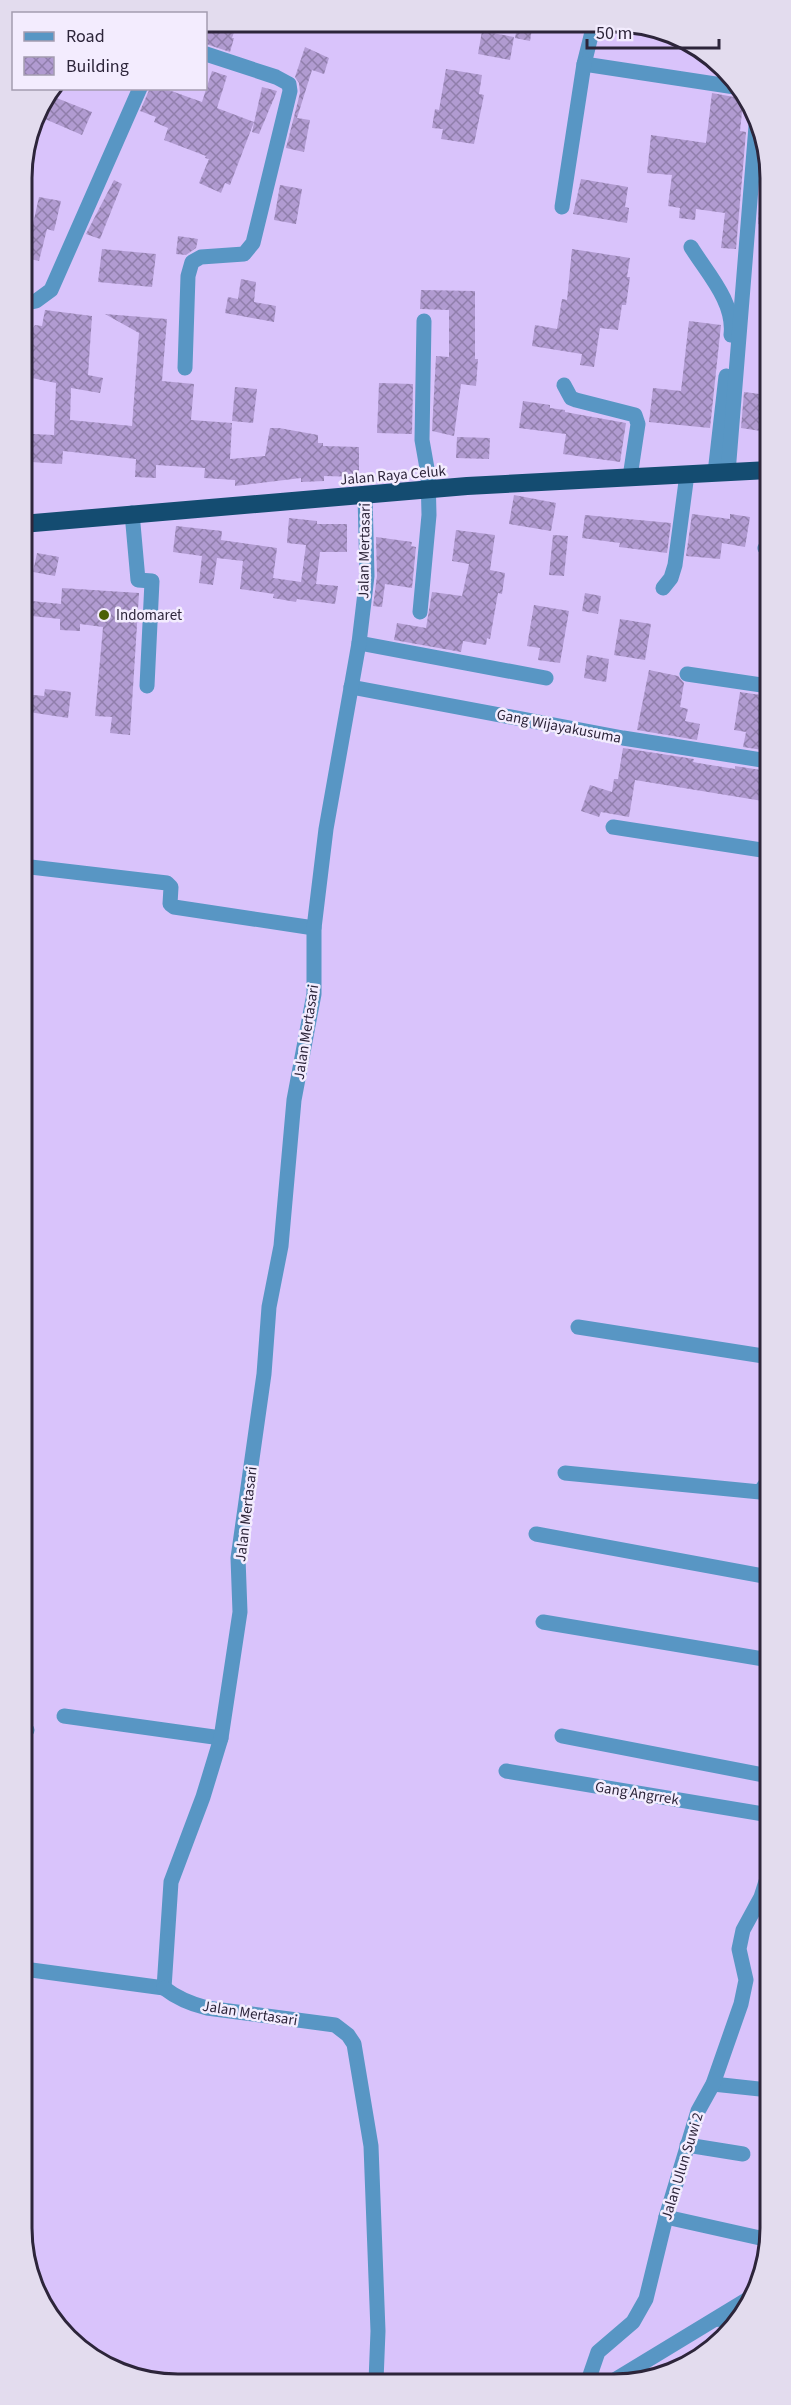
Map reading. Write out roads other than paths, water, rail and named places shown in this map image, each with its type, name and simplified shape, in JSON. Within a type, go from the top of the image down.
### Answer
[{"type":"highway","name":"Jalan Raya Celuk","points":[[32,523],[429,489],[760,470]]},
{"type":"street","points":[[562,207],[584,64],[592,32]]},
{"type":"street","points":[[185,368],[188,276],[192,262],[201,257],[244,254],[250,249],[290,91],[289,84],[276,76],[207,54]]},
{"type":"street","points":[[584,64],[727,86]]},
{"type":"street","points":[[32,302],[51,290],[139,90]]},
{"type":"street","points":[[722,473],[755,140]]},
{"type":"street","points":[[691,247],[727,304],[732,322],[722,473]]},
{"type":"street","points":[[420,612],[429,515],[428,474],[422,441],[424,321]]},
{"type":"street","points":[[564,385],[571,398],[635,415],[638,424],[630,477]]},
{"type":"street","points":[[663,588],[675,566],[687,474]]},
{"type":"street","name":"Jalan Mertasari","points":[[365,495],[367,576],[359,643],[326,829],[314,928],[314,994],[294,1100],[281,1246],[268,1307],[264,1374],[238,1558],[240,1612],[221,1738],[203,1797],[171,1882],[164,1988],[190,2004],[207,2008],[335,2025],[348,2035],[354,2044],[371,2146],[378,2331],[376,2374]]},
{"type":"street","points":[[132,513],[138,580],[152,581],[147,686]]},
{"type":"street","points":[[359,643],[546,678]]},
{"type":"street","points":[[687,674],[760,685]]},
{"type":"street","name":"Gang Wijayakusuma","points":[[351,687],[623,738],[760,760]]},
{"type":"street","points":[[614,827],[760,850]]},
{"type":"street","points":[[32,867],[167,883],[171,887],[170,904],[174,907],[314,928]]},
{"type":"street","points":[[578,1327],[759,1355]]},
{"type":"street","points":[[565,1473],[759,1492]]},
{"type":"street","points":[[536,1534],[759,1575]]},
{"type":"street","points":[[543,1622],[759,1658]]},
{"type":"street","points":[[64,1716],[221,1738]]},
{"type":"street","points":[[562,1736],[759,1774]]},
{"type":"street","name":"Gang Angrrek","points":[[506,1771],[759,1813]]},
{"type":"street","name":"Jalan Ulun Suwi 2","points":[[590,2374],[598,2352],[633,2322],[646,2299],[687,2145],[698,2111],[712,2084],[744,1991],[746,1980],[739,1949],[743,1930],[759,1900]]},
{"type":"street","points":[[32,1970],[164,1988]]},
{"type":"street","points":[[712,2084],[759,2089]]},
{"type":"street","points":[[687,2145],[743,2154]]},
{"type":"street","points":[[666,2217],[759,2238]]},
{"type":"street","points":[[628,2372],[736,2306]]},
{"type":"street","points":[[716,2319],[726,2320]]},
{"type":"place","name":"Indomaret","points":[[104,615]]}]
